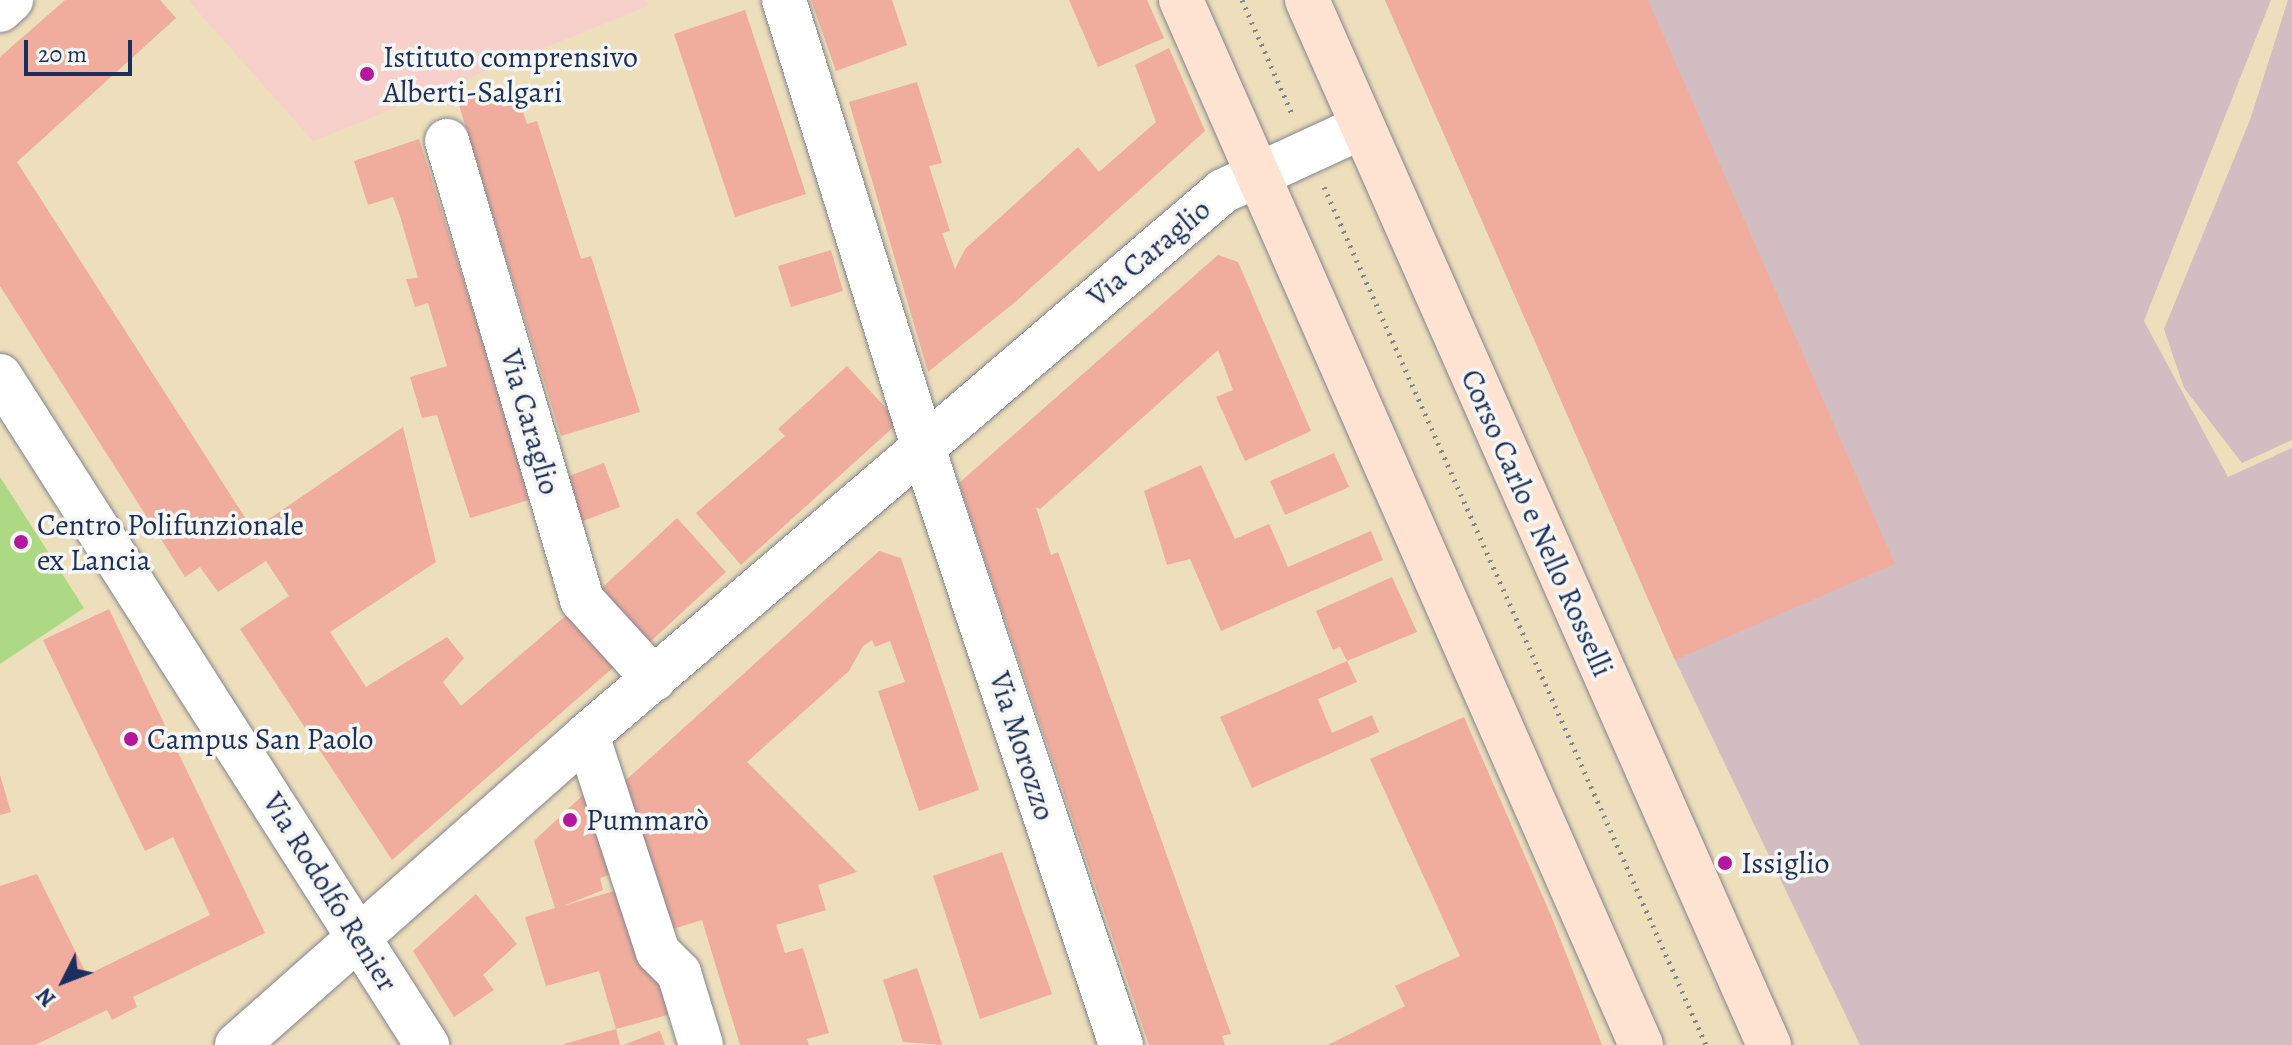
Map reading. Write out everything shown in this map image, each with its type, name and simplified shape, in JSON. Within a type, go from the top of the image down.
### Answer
[{"type":"street","points":[[0,10],[11,0]]},
{"type":"street","points":[[784,0],[923,446]]},
{"type":"street","points":[[1181,0],[1641,1045]]},
{"type":"street","name":"Corso Carlo e Nello Rosselli","points":[[1307,0],[1769,1045]]},
{"type":"street","name":"Via Caraglio","points":[[237,1045],[587,735],[1223,191],[1258,170],[1362,127]]},
{"type":"street","name":"Via Caraglio","points":[[447,141],[582,600],[654,679]]},
{"type":"street","name":"Via Rodolfo Renier","points":[[0,376],[427,1045]]},
{"type":"street","name":"Via Morozzo","points":[[923,446],[1121,1045]]},
{"type":"street","points":[[587,735],[658,952],[679,973],[701,1045]]},
{"type":"path","points":[[1242,0],[1706,1045]]},
{"type":"shaded area","name":"Istituto comprensivo Alberti-Salgari","points":[[188,0],[646,0],[648,6],[313,141]]},
{"type":"shaded area","points":[[1385,0],[2271,0],[2144,321],[2228,477],[2292,448],[2292,1045],[1860,1045],[1675,660]]},
{"type":"shaded area","points":[[2288,0],[2292,0],[2292,440],[2242,463],[2184,388],[2164,329],[2250,120]]},
{"type":"green space","name":"Centro Polifunzionale ex Lancia","points":[[0,477],[84,608],[0,664]]},
{"type":"building","points":[[65,0],[160,0],[176,18],[17,162],[253,530],[403,427],[436,562],[330,632],[366,687],[447,637],[464,658],[443,682],[461,706],[570,612],[615,666],[392,860],[240,629],[289,596],[266,561],[218,592],[200,567],[185,577],[0,286],[0,57]]},
{"type":"building","points":[[811,0],[892,0],[907,45],[836,71]]},
{"type":"building","points":[[1069,0],[1147,0],[1164,38],[1098,67]]},
{"type":"building","points":[[1385,0],[1648,0],[1895,564],[1675,660]]},
{"type":"building","points":[[745,10],[806,194],[735,217],[674,34]]},
{"type":"building","points":[[1169,48],[1205,131],[1014,303],[928,372],[849,102],[917,82],[942,163],[929,166],[950,231],[942,233],[955,269],[965,249],[1078,147],[1099,172],[1156,122],[1135,65]]},
{"type":"building","points":[[514,84],[527,124],[537,121],[581,259],[591,256],[640,412],[561,436],[458,102]]},
{"type":"building","points":[[419,139],[532,499],[470,518],[437,415],[422,418],[410,377],[447,366],[428,303],[415,307],[406,279],[418,278],[400,216],[393,197],[368,205],[354,161]]},
{"type":"building","points":[[831,250],[843,291],[791,307],[778,266]]},
{"type":"building","points":[[1218,255],[1238,262],[1311,431],[1245,461],[1216,397],[1233,390],[1218,350],[1040,509],[1036,507],[1051,555],[1058,552],[1231,1034],[1222,1036],[1225,1045],[1149,1045],[959,483]]},
{"type":"building","points":[[847,366],[899,422],[741,565],[696,513],[785,436],[778,429]]},
{"type":"building","points":[[1334,453],[1349,487],[1285,515],[1270,481]]},
{"type":"building","points":[[604,463],[620,507],[575,524],[558,480]]},
{"type":"building","points":[[1201,465],[1235,539],[1269,524],[1288,567],[1371,531],[1383,560],[1221,631],[1190,559],[1167,565],[1144,491]]},
{"type":"building","points":[[677,518],[726,572],[638,653],[589,600]]},
{"type":"building","points":[[879,551],[901,558],[979,790],[919,811],[878,691],[905,682],[890,641],[875,647],[872,640],[863,646],[849,671],[747,762],[857,872],[818,885],[826,910],[776,925],[785,953],[803,948],[829,1033],[807,1039],[809,1045],[740,1045],[702,920],[673,929],[614,791]]},
{"type":"building","points":[[1392,577],[1417,632],[1347,661],[1340,647],[1333,650],[1316,611]]},
{"type":"building","name":"Campus San Paolo","points":[[109,609],[265,933],[133,997],[137,1007],[112,1020],[107,1010],[35,1045],[0,1045],[0,886],[37,874],[87,975],[210,915],[173,837],[145,851],[43,640]]},
{"type":"building","points":[[1347,661],[1357,682],[1318,699],[1332,733],[1372,715],[1379,732],[1252,788],[1220,717]]},
{"type":"building","points":[[1464,717],[1550,913],[1602,1045],[1328,1045],[1405,1006],[1395,986],[1460,956],[1370,759]]},
{"type":"building","points":[[0,775],[11,812],[0,815]]},
{"type":"building","points":[[585,793],[621,871],[600,878],[603,890],[563,906],[635,885],[671,1014],[616,1029],[599,971],[546,986],[525,917],[555,908],[534,841]]},
{"type":"building","points":[[1002,852],[1052,994],[980,1019],[933,876]]},
{"type":"building","points":[[476,894],[517,944],[483,975],[494,990],[454,1017],[413,951]]},
{"type":"building","points":[[917,968],[942,1045],[903,1042],[883,980]]},
{"type":"building","points":[[616,1029],[620,1045],[564,1045],[564,1044]]},
{"type":"building","points":[[660,1031],[665,1045],[623,1045]]},
{"type":"place","name":"Istituto comprensivo Alberti-Salgari","points":[[367,74]]},
{"type":"place","name":"Centro Polifunzionale ex Lancia","points":[[21,542]]},
{"type":"place","name":"Campus San Paolo","points":[[131,739]]},
{"type":"place","name":"Pummarò","points":[[570,820]]},
{"type":"place","name":"Issiglio","points":[[1725,863]]}]
